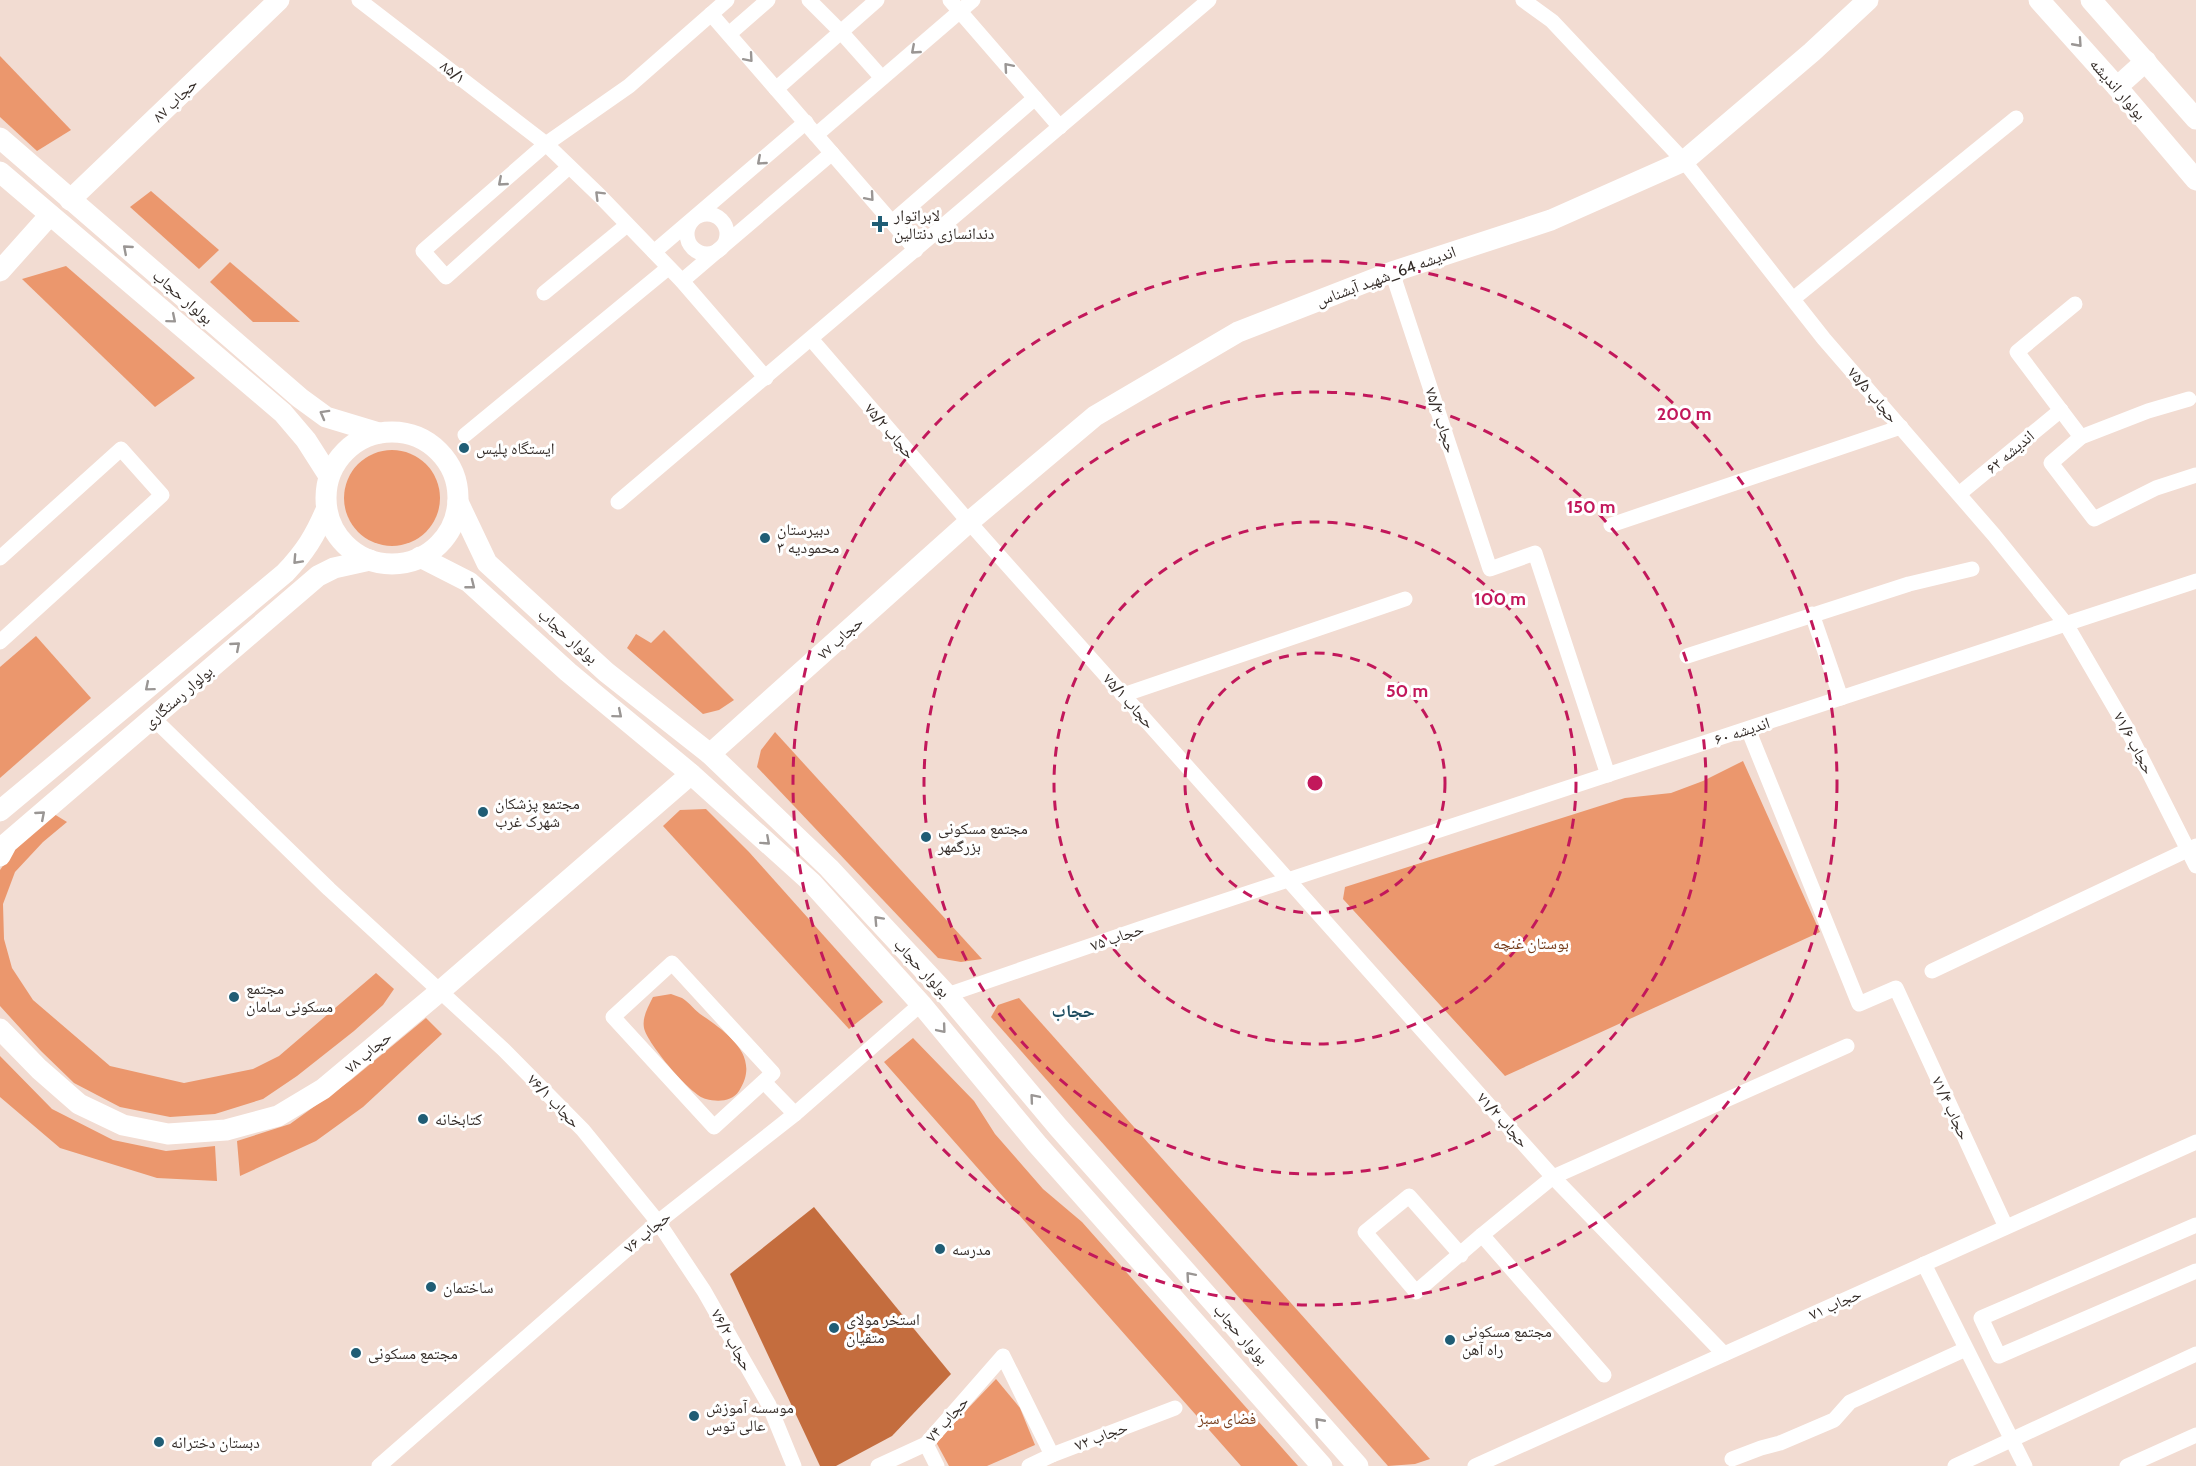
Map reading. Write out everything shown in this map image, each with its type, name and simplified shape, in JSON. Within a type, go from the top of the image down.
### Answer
[{"type":"main road","name":"حجاب ۸۷","points":[[70,200],[279,0]]},
{"type":"main road","points":[[1812,52],[1868,0]]},
{"type":"main road","points":[[1812,52],[1884,0]]},
{"type":"main road","name":"بولوار اندیشه","points":[[2039,0],[2196,180]]},
{"type":"main road","points":[[2091,0],[2196,119]]},
{"type":"main road","name":"اندیشه 64_شهید آبشناس","points":[[969,522],[1095,416],[1238,332],[1392,272],[1551,220],[1684,161],[1812,52]]},
{"type":"main road","points":[[2117,87],[2146,62]]},
{"type":"main road","name":"بولوار حجاب","points":[[0,138],[300,398],[326,417],[379,433]]},
{"type":"main road","name":"بولوار حجاب","points":[[0,172],[283,413],[306,440],[329,476]]},
{"type":"main road","points":[[0,270],[50,215]]},
{"type":"main road","points":[[396,432],[413,435],[429,443],[442,454],[457,485],[458,502],[454,519],[446,535],[435,548],[404,563],[387,564],[370,560],[354,552],[341,541],[332,527],[326,510],[325,493],[329,476],[337,461],[348,448],[363,438],[379,433],[396,432]]},
{"type":"main road","name":"بولوار حجاب","points":[[458,502],[487,563],[606,672],[710,754],[829,867],[947,995],[1058,1127],[1358,1466]]},
{"type":"main road","name":"بولوار رستگاری","points":[[0,811],[285,573],[303,555],[317,533],[326,510]]},
{"type":"main road","name":"حجاب ۷۷","points":[[710,754],[969,522]]},
{"type":"main road","name":"بولوار حجاب","points":[[420,557],[469,582],[568,672],[692,774],[812,883],[921,1004],[1037,1144],[1322,1466]]},
{"type":"main road","name":"بولوار رستگاری","points":[[0,856],[8,843],[318,576],[334,568],[370,560]]},
{"type":"main road","name":"حجاب ۷۸","points":[[0,1029],[39,1069],[79,1104],[123,1125],[168,1134],[226,1130],[278,1116],[323,1089],[692,774]]},
{"type":"main road","points":[[1037,1144],[1058,1127]]},
{"type":"street","name":"۸۵/۱","points":[[359,0],[546,144],[682,281],[766,378]]},
{"type":"street","points":[[569,167],[446,277],[423,251],[546,144],[628,86],[727,0]]},
{"type":"street","points":[[729,34],[768,0]]},
{"type":"street","points":[[809,0],[882,78]]},
{"type":"street","points":[[776,89],[877,0]]},
{"type":"street","points":[[816,135],[882,78],[954,6],[972,0]]},
{"type":"street","points":[[618,502],[1209,0]]},
{"type":"street","name":"حجاب ۷۵/۵","points":[[1523,0],[1552,21],[1684,161],[1824,339],[1959,494],[2066,624]]},
{"type":"street","points":[[954,6],[1060,127]]},
{"type":"street","points":[[711,14],[916,249]]},
{"type":"street","points":[[892,222],[1035,98]]},
{"type":"street","points":[[1793,298],[2016,118]]},
{"type":"street","points":[[654,252],[806,122]]},
{"type":"street","points":[[682,281],[831,153]]},
{"type":"street","points":[[708,214],[720,219],[727,229],[722,248],[717,252],[703,255],[691,248],[686,234],[691,221],[696,217],[708,214]]},
{"type":"street","points":[[544,292],[627,225]]},
{"type":"street","points":[[465,435],[668,268]]},
{"type":"street","name":"حجاب ۷۵/۳","points":[[1392,272],[1490,569],[1535,553],[1608,775]]},
{"type":"street","points":[[2075,304],[2017,352],[2081,437]]},
{"type":"street","name":"حجاب ۷۵/۲","points":[[811,339],[969,522]]},
{"type":"street","points":[[2189,399],[2148,411],[2081,437],[2051,463],[2094,519],[2156,488],[2196,474]]},
{"type":"street","name":"اندیشه ۶۲","points":[[1959,494],[2061,410]]},
{"type":"street","points":[[1611,525],[1901,427]]},
{"type":"street","points":[[0,642],[162,495],[121,449],[1,554]]},
{"type":"street","name":"حجاب ۷۵/۱","points":[[969,522],[1288,880]]},
{"type":"street","points":[[1687,656],[1909,584],[1972,568]]},
{"type":"street","name":"اندیشه ۶۰","points":[[1288,880],[2196,581]]},
{"type":"street","points":[[1123,695],[1405,599]]},
{"type":"street","points":[[1812,614],[1841,698]]},
{"type":"street","name":"حجاب ۷۱/۶","points":[[2066,624],[2192,848],[2196,866]]},
{"type":"street","name":"حجاب ۷۶/۱","points":[[153,718],[439,992],[504,1050],[583,1130],[658,1222]]},
{"type":"street","name":"حجاب ۷۱/۴","points":[[1748,729],[1859,1004],[1896,988],[2006,1227]]},
{"type":"street","points":[[1932,971],[2192,848]]},
{"type":"street","name":"حجاب ۷۵","points":[[947,995],[1288,880]]},
{"type":"street","name":"حجاب ۷۱/۲","points":[[1288,880],[1553,1177],[1724,1354]]},
{"type":"street","points":[[672,963],[773,1073],[764,1082],[714,1126],[613,1017],[672,963]]},
{"type":"street","name":"حجاب ۷۶","points":[[379,1466],[658,1222],[795,1114],[921,1004]]},
{"type":"street","points":[[1461,1255],[1409,1196],[1365,1232],[1416,1293],[1461,1255],[1482,1235],[1553,1177],[1847,1046]]},
{"type":"street","points":[[764,1082],[795,1114]]},
{"type":"street","name":"حجاب ۷۱","points":[[1475,1466],[2196,1142]]},
{"type":"street","name":"حجاب ۷۶/۲","points":[[658,1222],[704,1291],[769,1405],[794,1466]]},
{"type":"street","points":[[2196,1225],[1982,1318],[1999,1356],[2196,1271]]},
{"type":"street","points":[[1482,1235],[1604,1374]]},
{"type":"street","points":[[1924,1264],[2025,1466]]},
{"type":"street","points":[[1732,1459],[1780,1443],[1834,1420],[1850,1402],[1966,1349]]},
{"type":"street","points":[[1955,1466],[2196,1354]]},
{"type":"street","name":"حجاب ۷۴","points":[[878,1466],[926,1444],[1003,1356],[1052,1455]]},
{"type":"street","name":"حجاب ۷۲","points":[[1029,1466],[1175,1408]]},
{"type":"street","points":[[2127,1466],[2196,1435]]},
{"type":"street","points":[[926,1444],[937,1466]]},
{"type":"green space","points":[[0,56],[71,130],[37,151],[0,117]]},
{"type":"green space","points":[[151,191],[219,250],[199,269],[130,207]]},
{"type":"green space","points":[[230,262],[300,322],[253,322],[210,282]]},
{"type":"green space","points":[[66,266],[195,378],[155,407],[22,279]]},
{"type":"green space","points":[[392,450],[410,454],[426,464],[436,480],[440,498],[436,516],[426,532],[410,542],[392,546],[374,542],[358,532],[348,516],[344,498],[348,480],[358,464],[374,454]]},
{"type":"green space","points":[[664,630],[734,700],[719,710],[703,714],[627,648],[636,634],[651,643]]},
{"type":"green space","points":[[36,636],[91,698],[0,778],[0,667]]},
{"type":"green space","points":[[775,732],[982,959],[961,962],[938,958],[757,767],[761,750]]},
{"type":"green space","name":"بوستان غنچه","points":[[1743,761],[1820,932],[1505,1076],[1343,899],[1345,887],[1625,798],[1671,793],[1703,781]]},
{"type":"green space","points":[[706,809],[749,852],[883,1002],[849,1029],[663,826],[680,810]]},
{"type":"green space","points":[[54,814],[67,822],[43,842],[15,872],[3,904],[4,939],[12,968],[33,1000],[110,1066],[184,1083],[253,1069],[279,1056],[376,973],[394,989],[383,1005],[354,1031],[297,1076],[263,1099],[215,1114],[170,1117],[120,1107],[74,1083],[0,1006],[0,870],[14,850]]},
{"type":"green space","points":[[671,994],[685,1000],[732,1039],[739,1048],[746,1067],[745,1079],[736,1095],[715,1101],[699,1096],[671,1068],[653,1045],[644,1028],[646,1012],[653,997]]},
{"type":"green space","points":[[1019,998],[1430,1459],[1415,1464],[1388,1466],[991,1017],[998,1005]]},
{"type":"green space","points":[[426,1018],[442,1034],[363,1107],[316,1141],[240,1176],[237,1141],[290,1124],[351,1080]]},
{"type":"green space","name":"فضای سبز","points":[[913,1038],[974,1101],[995,1134],[1043,1189],[1082,1222],[1298,1466],[1241,1466],[884,1062]]},
{"type":"green space","points":[[0,1056],[52,1109],[113,1140],[166,1151],[215,1146],[217,1181],[157,1178],[60,1148],[0,1097]]},
{"type":"green space","points":[[996,1379],[1020,1408],[1035,1445],[987,1466],[949,1466],[936,1442]]},
{"type":"shaded area","name":"استخر مولای متقیان","points":[[814,1207],[951,1374],[892,1436],[836,1466],[820,1466],[730,1274]]},
{"type":"place","name":"لابراتوار دندانسازی دنتالین","points":[[880,224]]},
{"type":"place","name":"ایستگاه پلیس","points":[[464,448]]},
{"type":"place","name":"دبیرستان محمودیه ۳","points":[[765,538]]},
{"type":"place","name":"مجتمع پزشکان شهرک غرب","points":[[483,812]]},
{"type":"place","name":"مجتمع مسکونی بزرگمهر","points":[[926,837]]},
{"type":"place","name":"مجتمع مسکونی سامان","points":[[234,997]]},
{"type":"place","name":"کتابخانه","points":[[423,1119]]},
{"type":"place","name":"مدرسه","points":[[940,1249]]},
{"type":"place","name":"ساختمان","points":[[431,1287]]},
{"type":"place","name":"استخر مولای متقیان","points":[[834,1328]]},
{"type":"place","name":"مجتمع مسکونی راه آهن","points":[[1450,1340]]},
{"type":"place","name":"مجتمع مسکونی","points":[[356,1353]]},
{"type":"place","name":"موسسه آموزش عالی توس","points":[[694,1416]]},
{"type":"place","name":"دبستان دخترانه","points":[[159,1442]]},
{"type":"district","name":"حجاب","points":[[1073,1011]]}]
